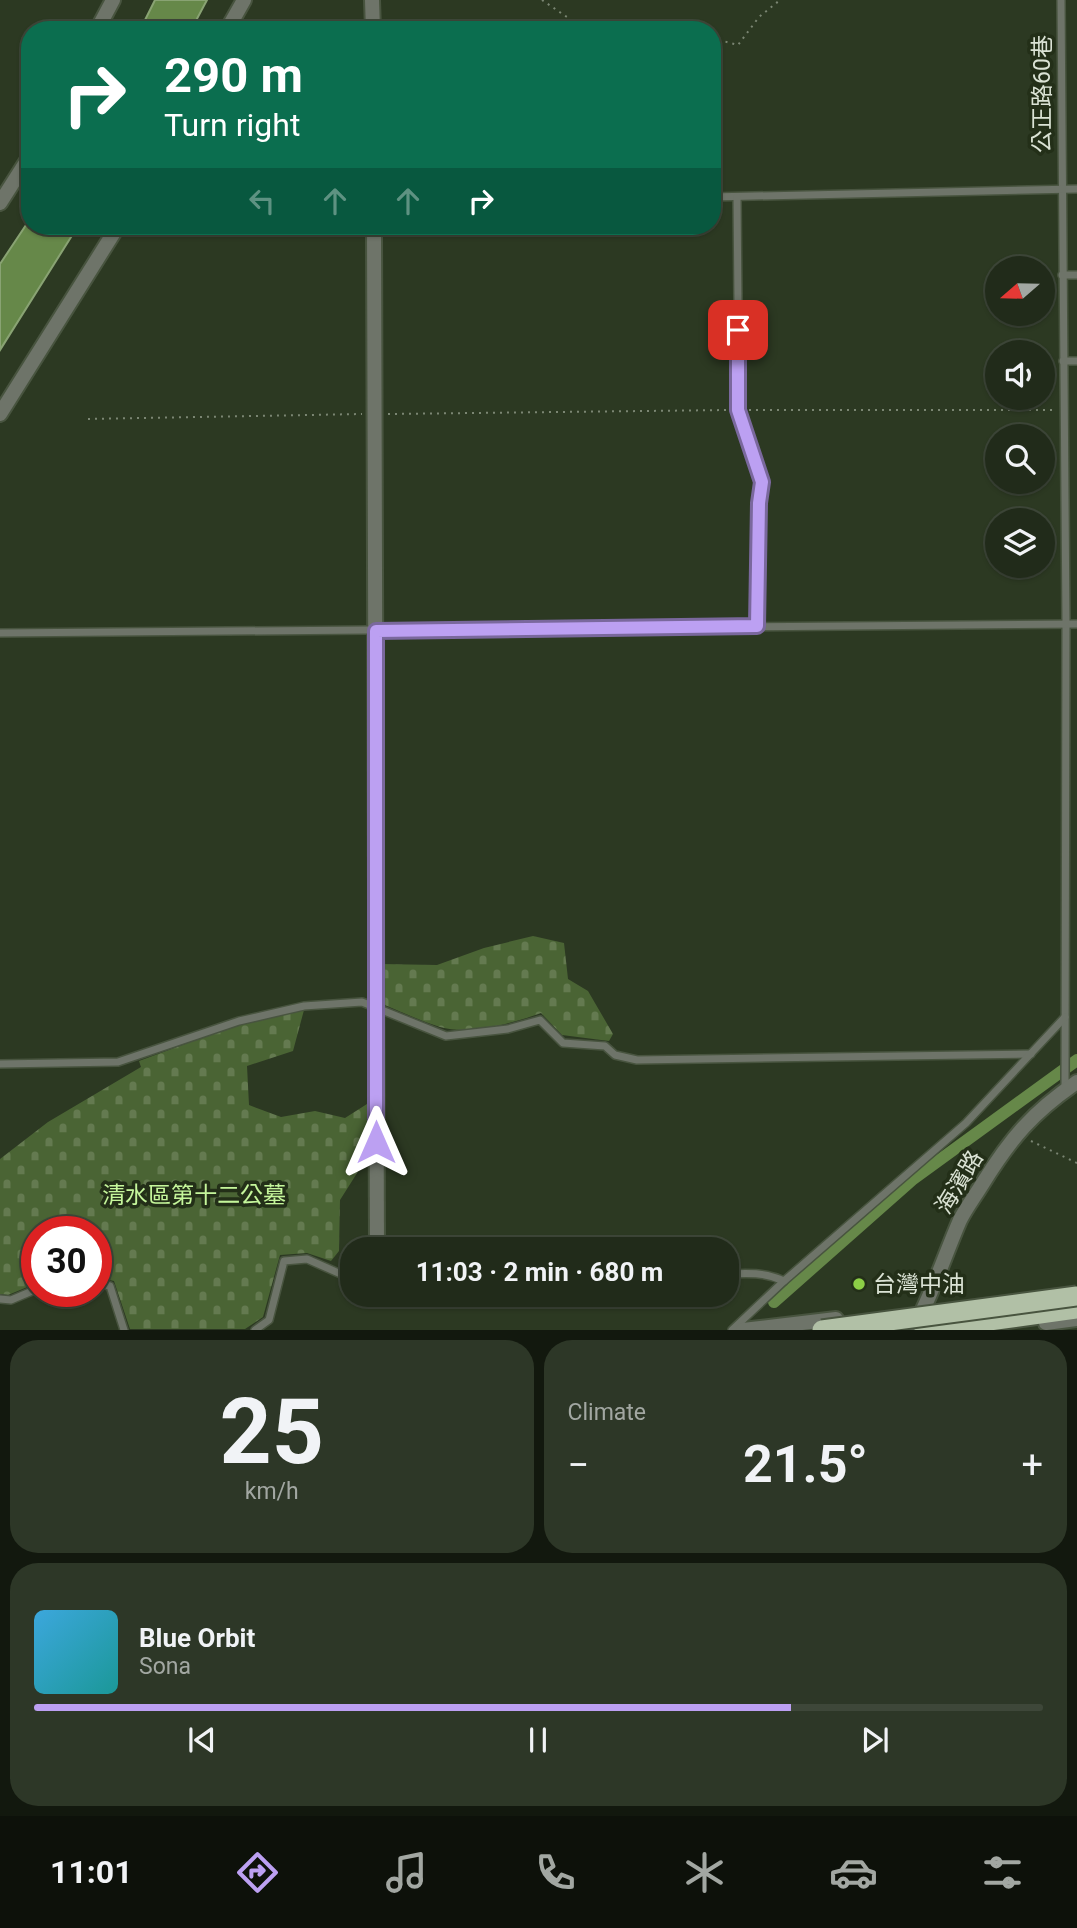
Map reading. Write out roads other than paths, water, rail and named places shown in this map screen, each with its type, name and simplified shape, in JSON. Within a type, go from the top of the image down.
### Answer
[{"type":"highway","points":[[822,1329],[1077,1296]]},
{"type":"highway","points":[[924,1320],[1077,1309]]},
{"type":"street","points":[[102,21],[113,0]]},
{"type":"street","points":[[232,21],[244,0]]},
{"type":"street","points":[[372,0],[373,21]]},
{"type":"street","points":[[0,203],[21,170]]},
{"type":"street","points":[[0,414],[112,235]]},
{"type":"street","points":[[374,235],[377,1237]]},
{"type":"street","name":"海濱路","points":[[913,1329],[924,1320],[961,1218],[1016,1134],[1069,1083]]},
{"type":"street","points":[[743,1329],[924,1320],[1077,1287]]},
{"type":"street","points":[[996,1329],[1077,1319]]},
{"type":"lane","name":"公正路60巷","points":[[1061,0],[1066,624],[1065,1020],[1069,1083]]},
{"type":"lane","points":[[721,197],[1077,189]]},
{"type":"lane","points":[[737,197],[738,410],[762,482],[759,503],[757,626]]},
{"type":"lane","points":[[1062,275],[1077,275]]},
{"type":"lane","points":[[1063,361],[1077,361]]},
{"type":"lane","points":[[0,633],[1077,624]]},
{"type":"lane","points":[[0,1064],[118,1062],[239,1021],[304,1006],[362,1002],[446,1036],[508,1029],[540,1020],[562,1042],[605,1046],[615,1055],[637,1060],[1031,1054]]},
{"type":"lane","points":[[732,1329],[966,1123],[1065,1020]]},
{"type":"lane","points":[[255,1329],[269,1320],[284,1261],[307,1259],[340,1274]]},
{"type":"lane","points":[[739,1274],[773,1275],[784,1281]]},
{"type":"lane","points":[[112,1292],[124,1329]]},
{"type":"lane","points":[[0,1299],[10,1300],[21,1296]]},
{"type":"waterway","points":[[774,1302],[912,1180],[1077,1060]]},
{"type":"place","name":"台灣中油","points":[[859,1284]]},
{"type":"park label","name":"清水區第十二公墓","points":[[194,1195]]}]
